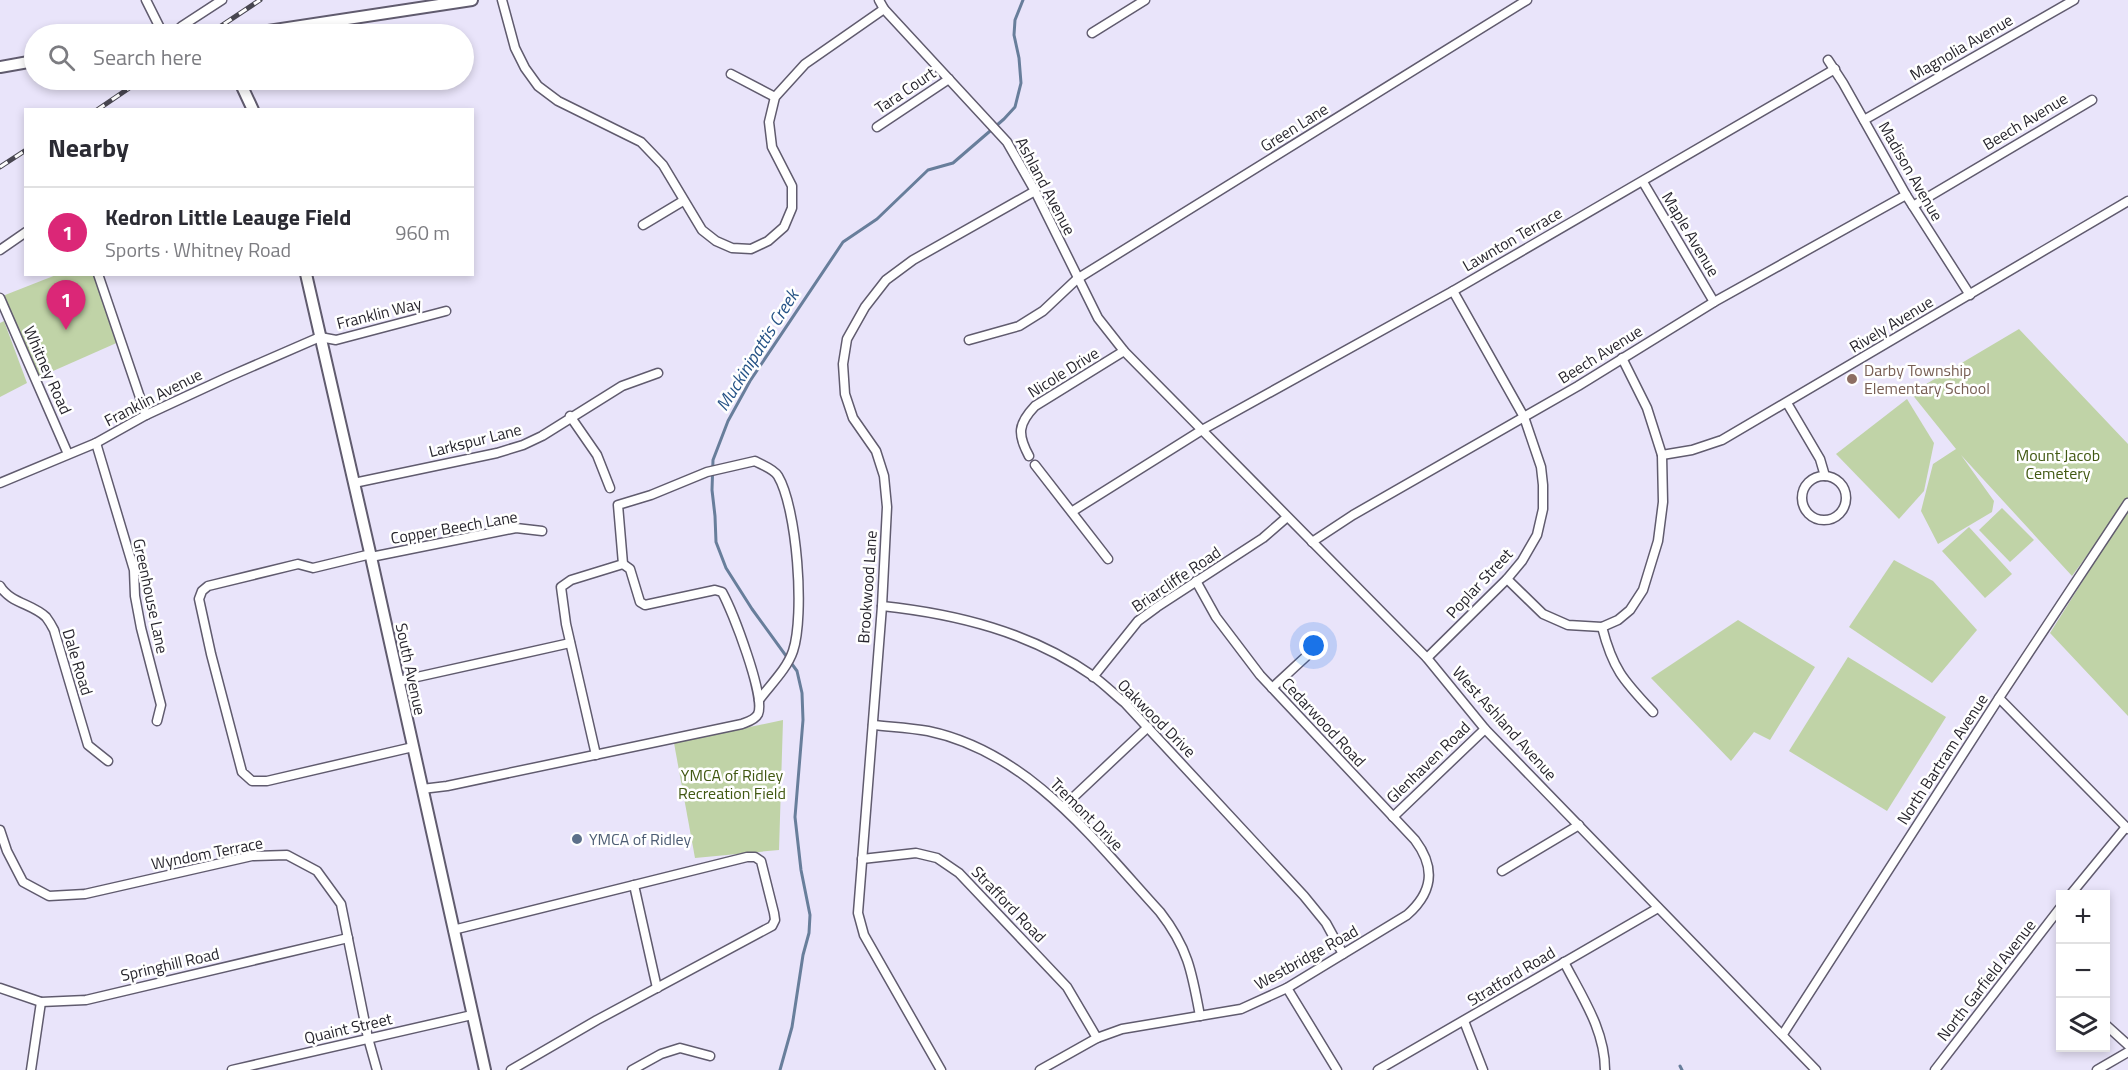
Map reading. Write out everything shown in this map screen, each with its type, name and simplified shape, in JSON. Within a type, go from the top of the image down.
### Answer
[{"type":"street","points":[[146,0],[158,24]]},
{"type":"street","points":[[185,24],[222,0]]},
{"type":"street","points":[[314,24],[472,0]]},
{"type":"street","points":[[502,0],[515,48],[525,68],[538,86],[558,102],[641,142],[663,165],[702,230],[716,241],[732,248],[751,249],[768,241],[784,227],[792,208],[792,186],[772,147],[769,122],[775,97],[805,64],[885,9]]},
{"type":"street","name":"Ashland Avenue","points":[[879,0],[1006,142],[1035,191],[1098,318],[1124,351],[1170,397]]},
{"type":"street","points":[[1092,33],[1145,0]]},
{"type":"street","name":"Green Lane","points":[[969,340],[1019,326],[1043,311],[1077,279],[1527,0]]},
{"type":"street","name":"Magnolia Avenue","points":[[1864,120],[2074,0]]},
{"type":"street","name":"Madison Avenue","points":[[1828,60],[1906,195],[1970,296]]},
{"type":"street","points":[[0,67],[24,63]]},
{"type":"street","name":"Lawnton Terrace","points":[[1072,511],[1202,430],[1453,291],[1835,69]]},
{"type":"street","points":[[731,74],[775,97]]},
{"type":"street","name":"Tara Court","points":[[878,127],[949,79]]},
{"type":"street","points":[[244,90],[252,108]]},
{"type":"street","name":"Beech Avenue","points":[[1913,206],[2092,100]]},
{"type":"street","name":"Maple Avenue","points":[[1643,182],[1714,302]]},
{"type":"street","name":"Brookwood Lane","points":[[941,1070],[870,947],[860,925],[858,913],[882,606],[887,507],[884,476],[876,452],[853,418],[845,394],[843,364],[847,339],[865,307],[886,280],[913,260],[1035,191]]},
{"type":"street","name":"Beech Avenue","points":[[1312,542],[1353,515],[1524,417],[1714,302],[1906,195]]},
{"type":"street","points":[[643,225],[684,201]]},
{"type":"street","name":"Rively Avenue","points":[[1662,455],[1692,450],[1722,440],[2128,201]]},
{"type":"street","points":[[0,250],[24,232]]},
{"type":"street","points":[[99,276],[146,415]]},
{"type":"street","name":"South Avenue","points":[[306,276],[485,1070]]},
{"type":"street","name":"Poplar Street","points":[[1427,658],[1507,579],[1531,548],[1541,523],[1543,509],[1540,467],[1524,417],[1453,291]]},
{"type":"street","name":"Whitney Road","points":[[0,298],[68,454]]},
{"type":"street","name":"Franklin Way","points":[[320,337],[336,340],[446,310]]},
{"type":"street","name":"Franklin Avenue","points":[[0,483],[96,443],[146,415],[228,376],[320,337]]},
{"type":"street","name":"Nicole Drive","points":[[1029,456],[1021,442],[1020,432],[1027,414],[1035,406],[1124,351]]},
{"type":"street","points":[[1507,579],[1543,614],[1568,625],[1602,627],[1618,620],[1630,610],[1643,590],[1658,541],[1663,502],[1662,455],[1647,408],[1622,358]]},
{"type":"street","name":"Larkspur Lane","points":[[354,483],[514,447],[542,436],[570,416],[622,386],[658,373]]},
{"type":"street","name":"West Ashland Avenue","points":[[1170,397],[1286,518],[1427,658],[1485,729],[1784,1034],[1816,1070]]},
{"type":"street","points":[[1787,403],[1820,459],[1824,476]]},
{"type":"street","points":[[570,416],[597,455],[610,488]]},
{"type":"street","name":"Greenhouse Lane","points":[[96,443],[134,570],[135,596],[141,628],[161,705],[157,721]]},
{"type":"street","points":[[422,789],[596,755],[742,724],[754,719],[758,713],[759,700],[742,639],[730,605],[722,592],[715,590],[645,605],[640,602],[630,569],[623,564],[618,505],[651,495],[707,472],[755,461],[777,473],[788,501],[799,587],[799,611],[792,653],[759,700]]},
{"type":"street","points":[[1035,465],[1108,560]]},
{"type":"street","points":[[1824,476],[1831,477],[1840,483],[1845,496],[1845,504],[1836,516],[1830,519],[1819,519],[1807,511],[1803,502],[1802,494],[1808,482],[1824,476]]},
{"type":"street","name":"North Bartram Avenue","points":[[1784,1034],[1999,698],[2128,503]]},
{"type":"street","name":"Briarcliffe Road","points":[[1094,677],[1138,621],[1263,538],[1286,518]]},
{"type":"street","name":"Copper Beech Lane","points":[[413,747],[267,781],[252,781],[242,772],[211,654],[199,598],[202,591],[208,586],[298,564],[314,568],[516,528],[542,531]]},
{"type":"street","points":[[596,755],[570,643],[561,587],[571,580],[623,564]]},
{"type":"street","name":"Cedarwood Road","points":[[1196,581],[1216,617],[1272,688],[1422,849],[1429,866],[1429,880]]},
{"type":"street","name":"Dale Road","points":[[0,586],[17,601],[46,617],[54,630],[88,746],[108,761]]},
{"type":"street","name":"Oakwood Drive","points":[[882,606],[954,616],[999,629],[1047,649],[1094,677],[1125,703],[1304,896],[1326,923],[1343,954]]},
{"type":"street","points":[[1602,627],[1608,652],[1618,672],[1653,712]]},
{"type":"street","points":[[399,681],[570,643]]},
{"type":"street","points":[[1272,688],[1312,651]]},
{"type":"street","points":[[1999,698],[2127,828],[2074,890]]},
{"type":"street","name":"Tremont Drive","points":[[873,725],[928,731],[968,744],[996,757],[1027,776],[1063,807],[1174,930],[1183,945],[1192,972],[1200,1016]]},
{"type":"street","points":[[1063,807],[1148,727]]},
{"type":"street","name":"Glenhaven Road","points":[[1393,817],[1485,729]]},
{"type":"street","points":[[1502,872],[1579,825]]},
{"type":"street","name":"Wyndom Terrace","points":[[0,830],[7,851],[23,882],[49,896],[85,894],[252,856],[287,855],[317,872],[341,904],[368,1038],[377,1070]]},
{"type":"street","name":"Strafford Road","points":[[862,859],[916,853],[937,858],[959,873],[1067,987],[1097,1038]]},
{"type":"street","points":[[453,930],[747,857],[755,857],[761,861],[774,913],[775,921],[772,926],[597,1020],[511,1070]]},
{"type":"street","name":"Westbridge Road","points":[[1040,1070],[1097,1038],[1140,1024],[1241,1009],[1287,988],[1407,915],[1423,898],[1429,880]]},
{"type":"street","points":[[634,885],[657,988]]},
{"type":"street","name":"Stratford Road","points":[[1378,1070],[1658,908]]},
{"type":"street","name":"North Garfield Avenue","points":[[1935,1070],[2056,914]]},
{"type":"street","name":"Springhill Road","points":[[0,988],[40,1002],[86,1000],[348,938]]},
{"type":"street","points":[[1564,962],[1600,1034],[1605,1053],[1605,1070]]},
{"type":"street","points":[[1287,988],[1337,1070]]},
{"type":"street","points":[[31,1070],[40,1002]]},
{"type":"street","name":"Quaint Street","points":[[232,1070],[274,1065],[368,1038],[472,1015]]},
{"type":"street","points":[[1464,1021],[1483,1070]]},
{"type":"street","points":[[2110,1029],[2128,1045]]},
{"type":"street","points":[[632,1070],[661,1054],[681,1048],[710,1056]]},
{"type":"street","points":[[2097,1070],[2128,1052]]},
{"type":"green space","points":[[53,276],[98,276],[121,341],[35,379],[0,297]]},
{"type":"green space","points":[[4,321],[27,383],[0,397],[0,323]]},
{"type":"green space","name":"Mount Jacob Cemetery","points":[[2019,329],[2128,444],[2128,716],[2050,633],[2101,552],[2094,546],[2072,576],[1961,455],[1994,501],[1992,512],[1938,544],[1921,511],[1933,464],[1956,449],[1911,393]]},
{"type":"green space","points":[[1907,399],[1934,443],[1924,491],[1899,519],[1836,454]]},
{"type":"green space","points":[[2002,508],[2034,540],[2010,562],[1979,530]]},
{"type":"green space","points":[[1969,527],[2012,574],[1985,598],[1942,551]]},
{"type":"green space","points":[[1894,560],[1933,581],[1977,630],[1932,683],[1849,627]]},
{"type":"green space","points":[[1738,620],[1815,667],[1770,740],[1754,732],[1731,761],[1651,678]]},
{"type":"green space","points":[[1848,657],[1946,717],[1887,811],[1789,751]]},
{"type":"green space","name":"YMCA of Ridley Recreation Field","points":[[783,720],[779,850],[695,858],[674,743]]},
{"type":"waterway","name":"Muckinipattis Creek","points":[[780,1070],[792,1027],[803,955],[809,933],[810,915],[801,870],[795,817],[803,720],[802,693],[797,671],[752,609],[726,568],[716,542],[712,490],[713,460],[728,421],[750,381],[843,242],[877,219],[928,170],[953,163],[1015,107],[1021,83],[1014,35],[1015,20],[1023,0]]},
{"type":"waterway","points":[[1680,1066],[1682,1070]]},
{"type":"railway","points":[[224,24],[260,0]]},
{"type":"railway","points":[[100,108],[126,90]]},
{"type":"railway","points":[[0,167],[24,151]]},
{"type":"place","name":"Kedron Little Leauge Field","points":[[66,330]]},
{"type":"place","name":"Darby Township Elementary School","points":[[1852,379]]},
{"type":"place","name":"YMCA of Ridley","points":[[577,839]]}]
